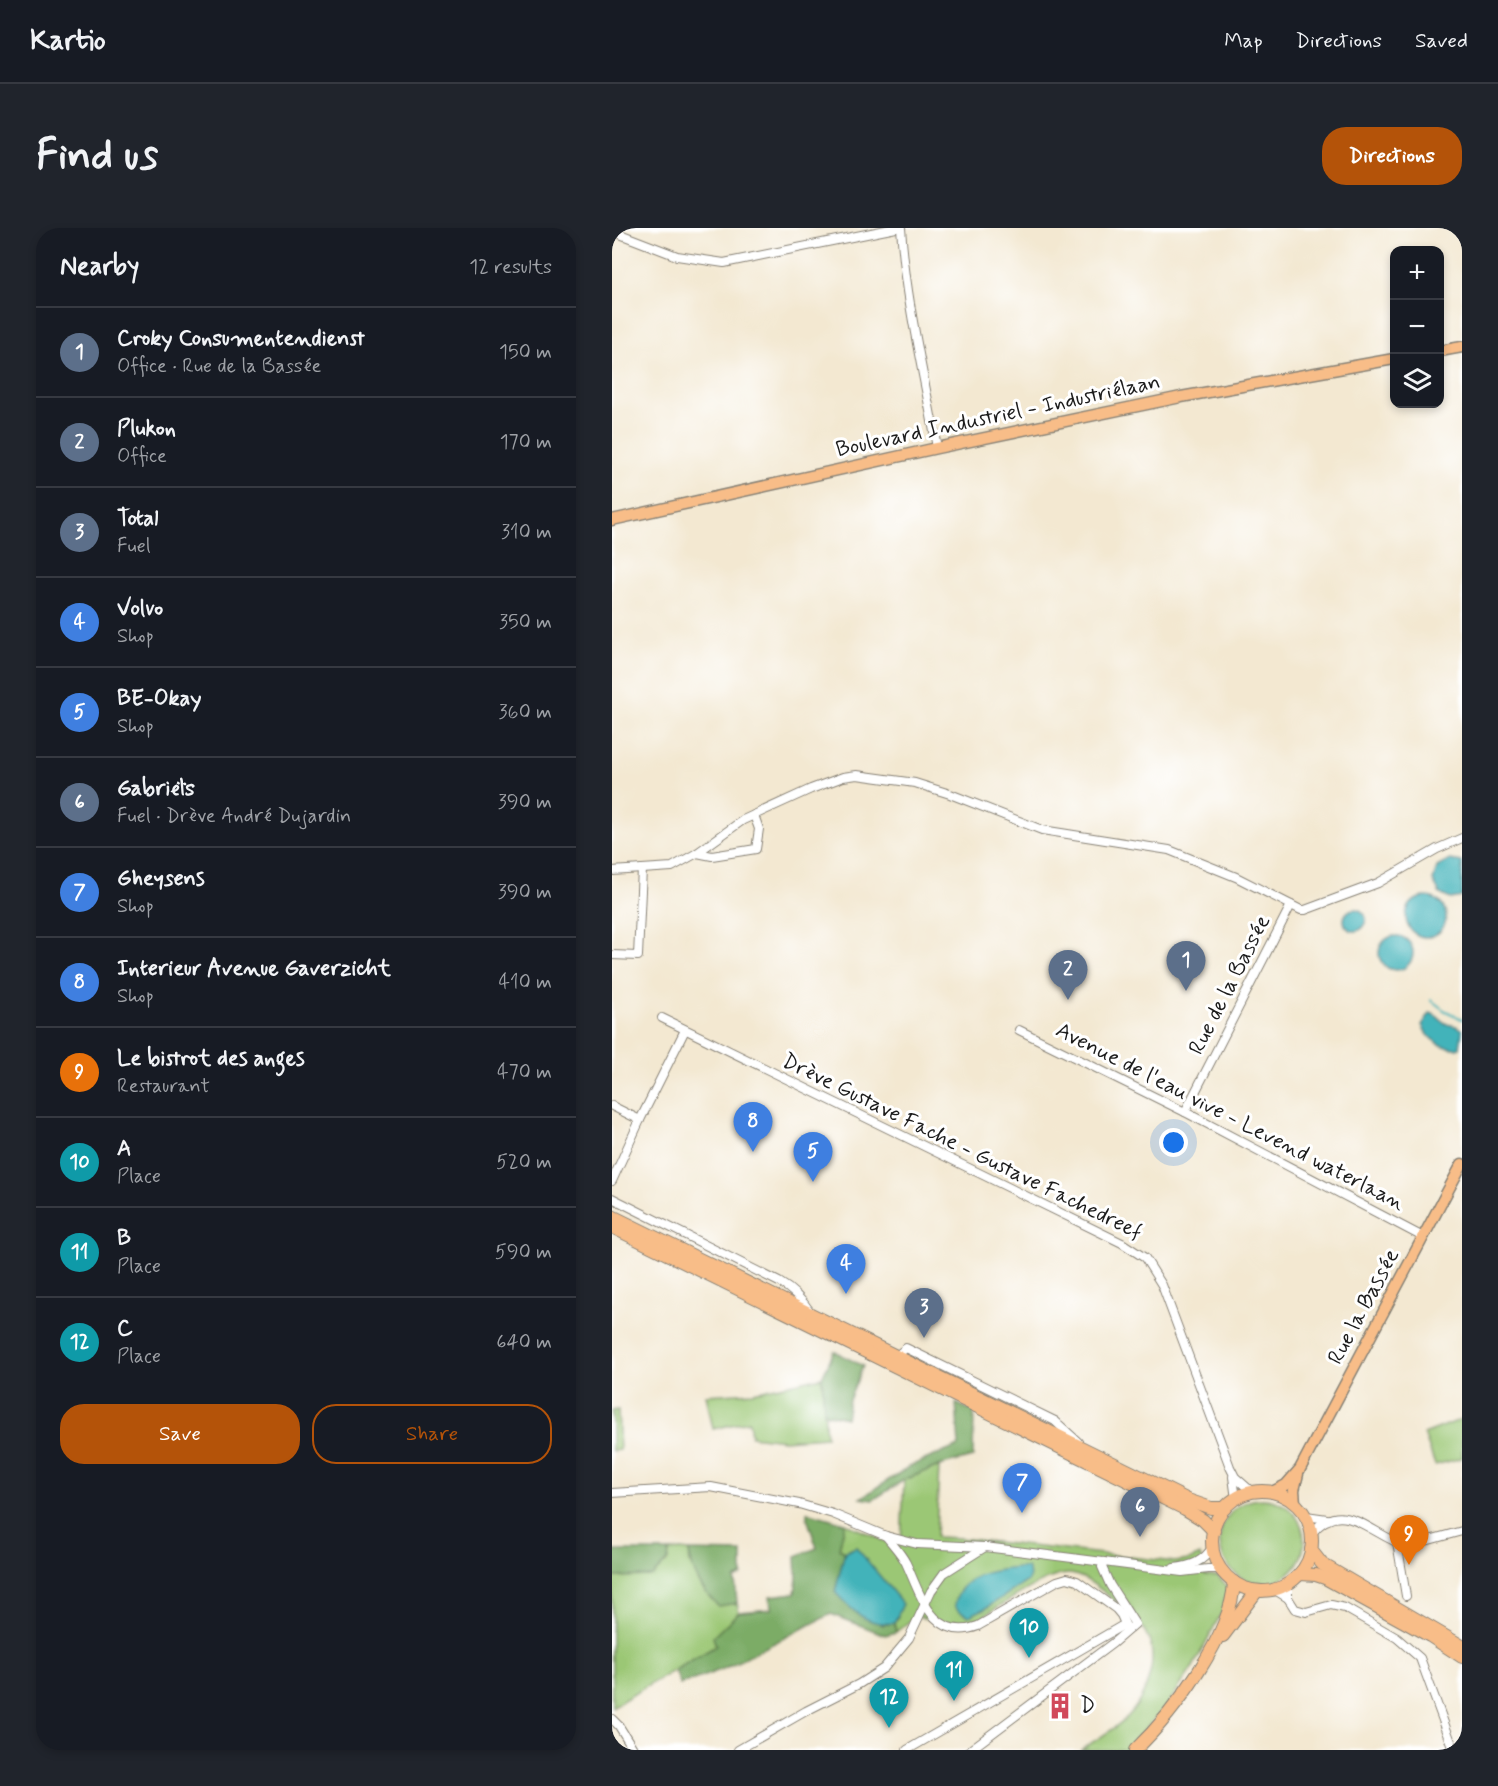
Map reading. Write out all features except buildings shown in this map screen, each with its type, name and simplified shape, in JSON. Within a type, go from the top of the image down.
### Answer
[{"type":"highway","points":[[612,1216],[1087,1451],[1196,1503],[1211,1508],[1224,1508]]},
{"type":"highway","points":[[612,1227],[1185,1509],[1203,1520],[1214,1531]]},
{"type":"highway","points":[[1252,1492],[1272,1492],[1295,1503],[1306,1516],[1312,1533],[1311,1550],[1300,1574],[1288,1584],[1275,1590],[1257,1591],[1234,1582],[1221,1569],[1214,1555],[1214,1531],[1224,1508],[1236,1499],[1252,1492]]},
{"type":"highway","points":[[1311,1550],[1322,1564],[1462,1646]]},
{"type":"highway","points":[[1300,1574],[1325,1578],[1462,1657]]},
{"type":"highway","points":[[1135,1750],[1164,1720],[1180,1699],[1212,1648],[1230,1607],[1234,1582]]},
{"type":"highway","points":[[1212,1648],[1257,1591]]},
{"type":"main road","points":[[1444,350],[1462,347]]},
{"type":"main road","name":"Boulevard Industriel - Industriélaan","points":[[612,520],[1181,397],[1390,360]]},
{"type":"main road","name":"Rue la Bassée","points":[[1272,1492],[1286,1485],[1300,1468],[1462,1164]]},
{"type":"main road","name":"Rue la Bassée","points":[[1295,1503],[1294,1490],[1300,1468]]},
{"type":"street","points":[[612,231],[677,256],[724,262],[896,228]]},
{"type":"street","points":[[901,228],[911,307],[937,448]]},
{"type":"street","points":[[612,871],[672,867],[743,820],[811,789],[843,777],[857,775],[898,779],[950,794],[1036,828],[1154,846],[1176,852],[1236,877],[1305,910],[1378,883],[1437,849],[1462,838]]},
{"type":"street","points":[[697,852],[712,856],[756,849],[759,829],[754,815]]},
{"type":"street","points":[[612,955],[638,956],[642,869]]},
{"type":"street","name":"Rue de la Bassée","points":[[1185,1112],[1291,905]]},
{"type":"street","name":"Drève Gustave Fache - Gustave Fachedreef","points":[[663,1018],[1122,1243],[1145,1258],[1162,1285],[1232,1471],[1236,1486],[1236,1499]]},
{"type":"street","name":"Avenue de l'eau vive - Levend waterlaan","points":[[1019,1029],[1185,1112],[1423,1237]]},
{"type":"street","points":[[612,1181],[685,1030]]},
{"type":"street","points":[[612,1106],[640,1120]]},
{"type":"street","points":[[612,1198],[792,1289],[811,1313]]},
{"type":"street","name":"Drève Gustave Fache - Gustave Fachedreef","points":[[1232,1471],[1235,1477],[1252,1492]]},
{"type":"street","points":[[612,1493],[711,1487],[833,1514],[886,1536],[917,1544],[985,1547],[1182,1572],[1221,1569]]},
{"type":"street","points":[[1306,1516],[1323,1519],[1339,1516],[1350,1518],[1397,1542],[1411,1545],[1462,1531]]},
{"type":"street","points":[[1312,1533],[1323,1519]]},
{"type":"street","points":[[886,1536],[906,1563],[929,1612],[954,1628],[968,1630],[1067,1578],[1077,1581],[1111,1605],[1122,1615],[1128,1626]]},
{"type":"street","points":[[1397,1542],[1406,1596]]},
{"type":"street","points":[[1167,1569],[1204,1559],[1213,1546]]},
{"type":"street","points":[[738,1750],[806,1711],[860,1684],[884,1668],[909,1638],[932,1591],[944,1573],[985,1547]]},
{"type":"street","points":[[907,1750],[1135,1624],[1106,1576],[1102,1567],[1104,1562]]},
{"type":"street","points":[[1288,1584],[1288,1598]]},
{"type":"street","points":[[1275,1590],[1288,1598],[1295,1609],[1306,1612],[1331,1605],[1345,1608],[1397,1638],[1410,1649],[1420,1658],[1454,1750]]},
{"type":"street","points":[[970,1750],[1128,1626]]},
{"type":"street","points":[[612,1719],[634,1750]]},
{"type":"green space","points":[[834,1351],[863,1366],[849,1400],[846,1418],[824,1413],[822,1377]]},
{"type":"green space","points":[[822,1377],[826,1437],[784,1440],[751,1436],[749,1421],[713,1429],[706,1395],[753,1392]]},
{"type":"green space","points":[[956,1403],[974,1412],[973,1457],[939,1466],[904,1480],[873,1500],[861,1498],[910,1466],[959,1446]]},
{"type":"green space","points":[[618,1410],[620,1450],[612,1451],[612,1411]]},
{"type":"green space","points":[[1462,1419],[1462,1458],[1435,1465],[1424,1434]]},
{"type":"green space","points":[[939,1466],[936,1537],[1175,1562],[1189,1560],[1200,1555],[1205,1575],[1218,1576],[1227,1586],[1224,1608],[1193,1667],[1165,1708],[1125,1750],[1081,1750],[1126,1719],[1141,1698],[1151,1669],[1149,1640],[1126,1600],[1117,1602],[1086,1580],[1066,1574],[1032,1587],[971,1622],[952,1625],[916,1616],[896,1632],[894,1623],[898,1617],[856,1547],[845,1552],[839,1549],[845,1523],[884,1541],[901,1543],[904,1480]]},
{"type":"green space","points":[[1262,1499],[1278,1502],[1292,1511],[1301,1525],[1304,1541],[1301,1557],[1292,1571],[1278,1580],[1262,1583],[1246,1580],[1232,1571],[1223,1557],[1220,1541],[1223,1525],[1232,1511],[1246,1502]]},
{"type":"green space","points":[[807,1512],[845,1523],[839,1549],[845,1552],[835,1592],[882,1625],[894,1623],[896,1632],[885,1635],[831,1614],[723,1669],[680,1685],[675,1670],[716,1646],[713,1637],[739,1612],[771,1609],[770,1596],[795,1593],[796,1556],[817,1548]]},
{"type":"green space","points":[[612,1551],[669,1551],[668,1560],[652,1576],[612,1577]]},
{"type":"green space","points":[[669,1551],[689,1551],[690,1563],[735,1605],[737,1603],[739,1612],[714,1637],[716,1646],[612,1707],[612,1577],[652,1576],[668,1560]]},
{"type":"green space","points":[[689,1551],[742,1552],[742,1575],[735,1579],[737,1603],[718,1606],[712,1600],[695,1574]]},
{"type":"water","points":[[1450,860],[1462,862],[1462,897],[1450,899],[1440,894],[1433,881],[1437,867]]},
{"type":"water","points":[[1426,897],[1440,903],[1446,917],[1440,931],[1426,937],[1412,931],[1406,917],[1412,903]]},
{"type":"water","points":[[1355,909],[1363,912],[1366,920],[1363,928],[1355,931],[1347,928],[1344,920],[1347,912]]},
{"type":"water","points":[[1396,936],[1408,941],[1413,953],[1408,965],[1396,970],[1384,965],[1379,953],[1384,941]]},
{"type":"water","points":[[1430,1013],[1447,1024],[1462,1029],[1460,1048],[1437,1043],[1428,1035],[1422,1025]]},
{"type":"water","points":[[856,1547],[903,1604],[894,1623],[885,1624],[868,1620],[854,1611],[835,1592],[845,1552]]},
{"type":"water","points":[[1027,1568],[1030,1575],[1028,1581],[969,1616],[958,1610],[955,1605],[958,1595],[970,1580],[988,1572]]},
{"type":"waterway","points":[[1431,1000],[1462,1019]]},
{"type":"place","name":"Croky Consumentendienst","points":[[1186,991]]},
{"type":"place","name":"Plukon","points":[[1068,1000]]},
{"type":"place","name":"Interieur Avenue Gaverzicht","points":[[753,1152]]},
{"type":"place","name":"BE-Okay","points":[[813,1182]]},
{"type":"place","name":"Volvo","points":[[846,1294]]},
{"type":"place","name":"Total","points":[[924,1338]]},
{"type":"place","name":"Gheysens","points":[[1022,1513]]},
{"type":"place","name":"Gabriëls","points":[[1140,1537]]},
{"type":"place","name":"Le bistrot des anges","points":[[1409,1565]]},
{"type":"place","name":"A","points":[[1029,1658]]},
{"type":"place","name":"B","points":[[954,1701]]},
{"type":"place","name":"D","points":[[1060,1706]]},
{"type":"place","name":"C","points":[[889,1728]]}]
